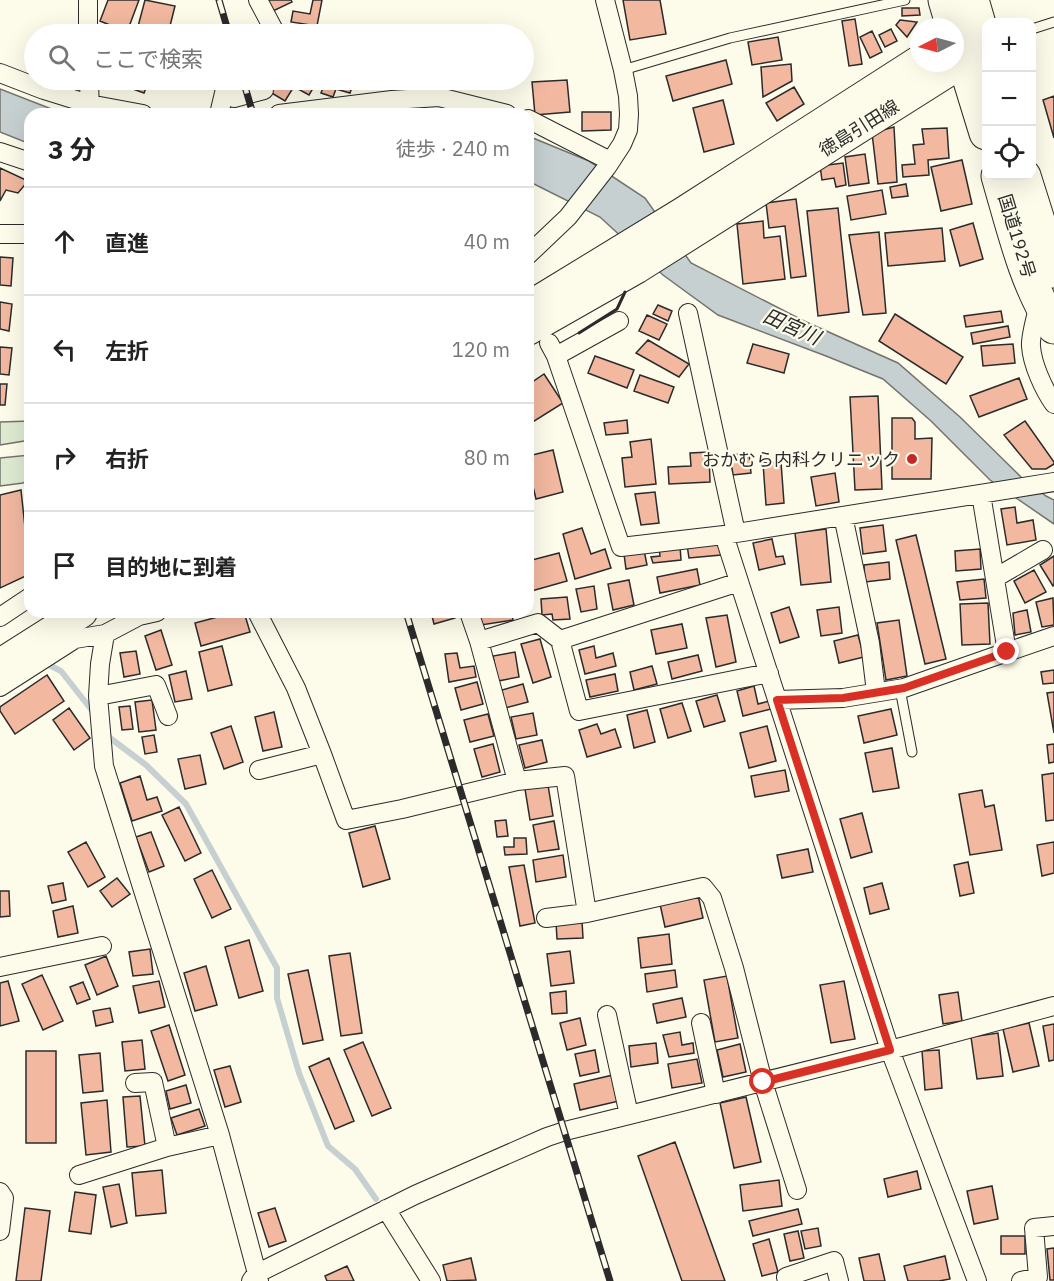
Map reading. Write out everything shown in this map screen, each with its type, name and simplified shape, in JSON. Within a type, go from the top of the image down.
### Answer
[{"type":"highway","points":[[945,0],[968,43],[986,126]]},
{"type":"highway","points":[[968,43],[972,0]]},
{"type":"highway","name":"国道192号","points":[[1000,180],[1029,278],[1047,314]]},
{"type":"highway","name":"国道192号","points":[[1025,180],[1054,271]]},
{"type":"main road","name":"徳島引田線","points":[[693,219],[968,43]]},
{"type":"main road","name":"徳島引田線","points":[[693,219],[910,67]]},
{"type":"main road","points":[[534,304],[626,261],[693,219]]},
{"type":"main road","points":[[544,343],[626,261]]},
{"type":"main road","points":[[0,640],[35,618]]},
{"type":"main road","points":[[0,664],[73,618]]},
{"type":"street","points":[[88,0],[88,24]]},
{"type":"street","points":[[258,0],[271,24]]},
{"type":"street","points":[[534,249],[568,217],[609,164],[628,130],[628,96],[605,0]]},
{"type":"street","points":[[0,73],[24,82]]},
{"type":"street","points":[[44,90],[87,108]]},
{"type":"street","points":[[88,90],[89,108]]},
{"type":"street","points":[[220,108],[224,93],[234,98],[252,90]]},
{"type":"street","points":[[265,90],[271,108]]},
{"type":"street","points":[[327,108],[440,97],[483,108]]},
{"type":"street","points":[[534,122],[609,164]]},
{"type":"street","points":[[0,152],[24,160]]},
{"type":"street","points":[[0,234],[24,234]]},
{"type":"street","points":[[688,313],[739,582],[890,1050],[977,1281]]},
{"type":"street","points":[[1047,314],[1030,344],[1035,364],[1054,404]]},
{"type":"street","points":[[619,321],[544,343],[621,547],[730,534],[1046,483]]},
{"type":"street","points":[[990,493],[995,578],[1007,652]]},
{"type":"street","points":[[843,516],[870,643],[876,692]]},
{"type":"street","points":[[995,578],[1043,550]]},
{"type":"street","points":[[560,640],[739,582]]},
{"type":"street","points":[[0,617],[24,601]]},
{"type":"street","points":[[0,687],[75,639],[105,634],[131,618]]},
{"type":"street","points":[[260,618],[296,688],[346,820],[517,782],[565,776],[587,914]]},
{"type":"street","points":[[471,618],[517,782]]},
{"type":"street","points":[[479,641],[538,623],[560,640],[579,711],[769,673]]},
{"type":"street","points":[[105,634],[99,664],[98,705],[104,766],[220,1135],[255,1279],[386,1209],[547,1137],[1054,1006]]},
{"type":"street","points":[[777,700],[843,698],[900,689],[1054,636]]},
{"type":"street","points":[[98,705],[156,685],[168,716]]},
{"type":"street","points":[[260,770],[322,754]]},
{"type":"street","points":[[546,918],[587,914],[703,887],[712,898],[734,968],[763,1082],[797,1190]]},
{"type":"street","points":[[0,968],[102,946]]},
{"type":"street","points":[[607,1015],[629,1115]]},
{"type":"street","points":[[701,1023],[716,1094]]},
{"type":"street","points":[[135,1083],[153,1082],[167,1147]]},
{"type":"street","points":[[79,1175],[167,1147],[220,1135]]},
{"type":"street","points":[[0,1192],[4,1198],[0,1231]]},
{"type":"street","points":[[386,1209],[431,1281]]},
{"type":"street","points":[[1021,1281],[1038,1277],[1034,1228],[1054,1226]]},
{"type":"street","points":[[787,1281],[786,1276],[834,1262],[839,1281]]},
{"type":"lane","points":[[623,70],[730,38],[904,0]]},
{"type":"lane","points":[[1036,27],[1054,22]]},
{"type":"lane","points":[[900,689],[912,752]]},
{"type":"green space","points":[[24,421],[24,441],[0,445],[0,422]]},
{"type":"green space","points":[[24,456],[24,482],[0,486],[0,458]]},
{"type":"water","points":[[0,89],[49,108],[24,108],[24,142],[0,132]]},
{"type":"water","name":"田宮川","points":[[534,138],[589,161],[645,198],[691,263],[804,321],[898,363],[960,417],[1021,477],[1054,500],[1054,524],[990,480],[931,421],[883,379],[718,315],[663,275],[600,217],[534,184]]},
{"type":"building","points":[[108,0],[139,0],[130,24],[107,24],[100,21]]},
{"type":"building","points":[[145,0],[175,6],[170,24],[139,24]]},
{"type":"building","points":[[268,0],[291,0],[292,2],[273,11]]},
{"type":"building","points":[[313,0],[322,0],[317,24],[291,22],[293,11],[310,14]]},
{"type":"building","points":[[623,0],[660,0],[666,34],[630,40]]},
{"type":"building","points":[[902,8],[919,8],[920,15],[902,16]]},
{"type":"building","points":[[855,19],[862,64],[849,66],[842,21]]},
{"type":"building","points":[[900,20],[910,21],[910,32],[907,37],[896,25]]},
{"type":"building","points":[[891,29],[897,41],[885,47],[879,35]]},
{"type":"building","points":[[872,31],[882,52],[870,58],[860,37]]},
{"type":"building","points":[[778,37],[782,60],[752,65],[748,42]]},
{"type":"building","points":[[726,60],[732,84],[673,101],[666,76]]},
{"type":"building","points":[[791,64],[792,81],[763,97],[761,67]]},
{"type":"building","points":[[567,80],[570,112],[535,115],[534,82]]},
{"type":"building","points":[[794,87],[804,104],[777,121],[766,103]]},
{"type":"building","points":[[271,90],[292,90],[285,101],[270,92]]},
{"type":"building","points":[[300,90],[312,90],[309,95]]},
{"type":"building","points":[[322,90],[336,90],[333,97],[321,93]]},
{"type":"building","points":[[1054,96],[1054,138],[1043,100]]},
{"type":"building","points":[[723,100],[734,144],[704,152],[693,108]]},
{"type":"building","points":[[582,112],[611,112],[611,130],[582,131]]},
{"type":"building","points":[[894,127],[897,182],[878,184],[872,133]]},
{"type":"building","points":[[947,128],[949,158],[928,160],[929,175],[903,177],[902,165],[915,164],[913,145],[924,144],[922,129]]},
{"type":"building","points":[[865,154],[869,183],[849,186],[845,157]]},
{"type":"building","points":[[962,160],[972,204],[941,211],[931,167]]},
{"type":"building","points":[[843,163],[846,185],[836,187],[834,178],[822,180],[820,166]]},
{"type":"building","points":[[0,168],[24,179],[24,186],[18,193],[6,190],[0,201]]},
{"type":"building","points":[[906,184],[908,196],[892,198],[890,187]]},
{"type":"building","points":[[882,190],[886,214],[851,220],[847,196]]},
{"type":"building","points":[[796,199],[806,276],[791,278],[785,226],[769,228],[766,203]]},
{"type":"building","points":[[838,208],[849,312],[818,316],[807,211]]},
{"type":"building","points":[[763,221],[764,238],[780,236],[785,279],[743,284],[737,224]]},
{"type":"building","points":[[973,223],[983,259],[960,266],[950,230]]},
{"type":"building","points":[[942,228],[945,261],[888,266],[885,233]]},
{"type":"building","points":[[879,232],[886,313],[863,315],[849,235]]},
{"type":"building","points":[[0,257],[13,258],[11,286],[0,285]]},
{"type":"building","points":[[0,302],[12,304],[9,331],[0,329]]},
{"type":"building","points":[[658,305],[672,311],[668,321],[653,314]]},
{"type":"building","points":[[1001,311],[1003,322],[966,327],[964,316]]},
{"type":"building","points":[[895,314],[963,357],[946,384],[879,341]]},
{"type":"building","points":[[647,315],[667,324],[659,340],[639,331]]},
{"type":"building","points":[[1008,326],[1010,337],[973,344],[971,333]]},
{"type":"building","points":[[648,340],[689,364],[679,377],[636,353]]},
{"type":"building","points":[[753,344],[789,354],[784,373],[747,363]]},
{"type":"building","points":[[1013,344],[1015,363],[983,366],[981,346]]},
{"type":"building","points":[[0,347],[12,348],[9,375],[0,374]]},
{"type":"building","points":[[595,356],[634,370],[627,388],[588,373]]},
{"type":"building","points":[[544,374],[563,403],[534,421],[534,381]]},
{"type":"building","points":[[640,375],[674,387],[668,403],[634,391]]},
{"type":"building","points":[[1019,378],[1027,399],[979,417],[970,396]]},
{"type":"building","points":[[0,384],[7,384],[5,405],[0,405]]},
{"type":"building","points":[[878,396],[882,489],[855,490],[850,397]]},
{"type":"building","name":"おかむら内科クリニック","points":[[892,418],[912,418],[915,422],[915,439],[932,438],[931,479],[892,479]]},
{"type":"building","points":[[627,420],[628,433],[606,435],[604,423]]},
{"type":"building","points":[[1025,421],[1054,462],[1046,469],[1032,469],[1004,435]]},
{"type":"building","points":[[651,439],[656,484],[625,487],[622,458],[632,457],[630,442]]},
{"type":"building","points":[[553,450],[563,492],[536,499],[534,455]]},
{"type":"building","points":[[709,452],[710,482],[669,484],[668,467],[691,466],[690,453]]},
{"type":"building","points":[[749,453],[751,473],[733,475],[730,455]]},
{"type":"building","points":[[781,462],[784,503],[766,505],[763,463]]},
{"type":"building","points":[[835,473],[839,502],[816,506],[811,477]]},
{"type":"building","points":[[21,490],[24,518],[24,577],[0,588],[0,495]]},
{"type":"building","points":[[655,492],[659,523],[641,525],[635,494]]},
{"type":"building","points":[[1015,507],[1017,523],[1033,520],[1036,540],[1007,545],[1001,509]]},
{"type":"building","points":[[883,525],[886,551],[863,554],[860,528]]},
{"type":"building","points":[[582,528],[591,554],[605,549],[611,568],[575,579],[563,534]]},
{"type":"building","points":[[826,529],[831,582],[801,585],[795,533]]},
{"type":"building","points":[[916,535],[946,659],[925,664],[896,540]]},
{"type":"building","points":[[772,539],[776,557],[783,556],[785,564],[759,570],[753,543]]},
{"type":"building","points":[[720,541],[721,555],[689,558],[687,545]]},
{"type":"building","points":[[680,546],[681,560],[653,563],[651,557],[660,556],[659,547]]},
{"type":"building","points":[[980,549],[981,569],[956,571],[955,551]]},
{"type":"building","points":[[644,550],[647,565],[626,569],[624,554]]},
{"type":"building","points":[[559,553],[567,581],[534,590],[534,559]]},
{"type":"building","points":[[1054,556],[1054,585],[1053,586],[1040,565]]},
{"type":"building","points":[[889,562],[890,579],[865,582],[864,565]]},
{"type":"building","points":[[697,569],[700,585],[660,593],[657,577]]},
{"type":"building","points":[[1034,570],[1046,592],[1025,603],[1014,581]]},
{"type":"building","points":[[984,579],[986,598],[960,600],[957,582]]},
{"type":"building","points":[[629,580],[634,605],[613,610],[608,584]]},
{"type":"building","points":[[594,586],[597,609],[581,612],[576,589]]},
{"type":"building","points":[[567,597],[570,619],[553,620],[552,614],[542,615],[541,599]]},
{"type":"building","points":[[1053,598],[1054,625],[1042,627],[1036,602]]},
{"type":"building","points":[[988,603],[990,644],[962,645],[960,604]]},
{"type":"building","points":[[789,607],[799,637],[780,643],[771,613]]},
{"type":"building","points":[[839,607],[842,633],[821,636],[817,610]]},
{"type":"building","points":[[1027,610],[1031,632],[1015,635],[1013,613]]},
{"type":"building","points":[[727,615],[736,662],[716,667],[706,618]]},
{"type":"building","points":[[214,618],[246,618],[250,632],[201,646],[195,623]]},
{"type":"building","points":[[432,618],[455,618],[434,624]]},
{"type":"building","points":[[480,618],[513,618],[513,620],[481,625]]},
{"type":"building","points":[[899,620],[907,676],[886,680],[877,623]]},
{"type":"building","points":[[682,624],[687,648],[656,654],[651,630]]},
{"type":"building","points":[[161,630],[172,665],[156,670],[145,636]]},
{"type":"building","points":[[858,635],[864,657],[839,663],[834,641]]},
{"type":"building","points":[[540,639],[551,677],[533,683],[521,644]]},
{"type":"building","points":[[222,646],[232,685],[208,691],[199,652]]},
{"type":"building","points":[[594,646],[596,658],[613,653],[616,666],[585,674],[579,650]]},
{"type":"building","points":[[136,651],[140,674],[124,677],[120,653]]},
{"type":"building","points":[[515,652],[519,677],[498,681],[493,656]]},
{"type":"building","points":[[457,653],[460,668],[474,666],[476,677],[449,682],[445,654]]},
{"type":"building","points":[[698,655],[702,671],[672,679],[668,662]]},
{"type":"building","points":[[652,666],[657,684],[634,690],[630,672]]},
{"type":"building","points":[[1054,670],[1054,683],[1043,684],[1041,672]]},
{"type":"building","points":[[186,671],[192,699],[175,702],[169,675]]},
{"type":"building","points":[[615,674],[618,691],[590,697],[586,680]]},
{"type":"building","points":[[47,675],[64,701],[15,734],[0,711],[0,707]]},
{"type":"building","points":[[477,682],[483,704],[461,710],[455,688]]},
{"type":"building","points":[[523,684],[528,702],[505,708],[502,690]]},
{"type":"building","points":[[754,686],[758,704],[769,701],[771,709],[743,716],[737,691]]},
{"type":"building","points":[[1054,692],[1054,733],[1047,693]]},
{"type":"building","points":[[717,695],[725,721],[704,727],[696,701]]},
{"type":"building","points":[[152,700],[156,730],[139,732],[135,702]]},
{"type":"building","points":[[682,703],[691,731],[668,738],[660,709]]},
{"type":"building","points":[[130,706],[133,729],[122,730],[119,707]]},
{"type":"building","points":[[69,708],[90,738],[74,750],[53,720]]},
{"type":"building","points":[[891,709],[897,735],[864,743],[858,716]]},
{"type":"building","points":[[647,710],[655,742],[634,748],[627,715]]},
{"type":"building","points":[[274,712],[282,747],[263,751],[255,717]]},
{"type":"building","points":[[533,713],[537,735],[516,739],[511,717]]},
{"type":"building","points":[[488,714],[494,736],[470,742],[464,720]]},
{"type":"building","points":[[597,724],[601,734],[615,729],[621,747],[587,757],[579,730]]},
{"type":"building","points":[[231,726],[243,762],[224,769],[211,733]]},
{"type":"building","points":[[767,726],[776,761],[749,768],[740,733]]},
{"type":"building","points":[[154,735],[157,752],[145,754],[142,737]]},
{"type":"building","points":[[542,740],[547,762],[525,768],[519,745]]},
{"type":"building","points":[[493,744],[500,772],[482,777],[474,749]]},
{"type":"building","points":[[1054,744],[1054,762],[1049,763],[1047,745]]},
{"type":"building","points":[[892,748],[899,788],[873,792],[865,753]]},
{"type":"building","points":[[200,755],[206,784],[185,789],[178,759]]},
{"type":"building","points":[[785,770],[789,791],[755,797],[751,776]]},
{"type":"building","points":[[1054,773],[1054,820],[1046,821],[1042,775]]},
{"type":"building","points":[[140,776],[147,800],[157,797],[162,811],[132,821],[120,783]]},
{"type":"building","points":[[548,785],[553,816],[530,820],[525,789]]},
{"type":"building","points":[[982,790],[985,807],[994,805],[1002,850],[970,855],[959,794]]},
{"type":"building","points":[[179,807],[201,853],[185,861],[162,815]]},
{"type":"building","points":[[862,813],[872,852],[851,858],[840,819]]},
{"type":"building","points":[[506,820],[508,836],[497,837],[495,821]]},
{"type":"building","points":[[554,821],[559,849],[538,852],[533,825]]},
{"type":"building","points":[[375,826],[390,879],[363,887],[349,833]]},
{"type":"building","points":[[151,832],[164,866],[149,872],[136,837]]},
{"type":"building","points":[[514,838],[526,838],[527,854],[505,855],[504,847],[514,847]]},
{"type":"building","points":[[86,842],[105,877],[88,887],[68,852]]},
{"type":"building","points":[[1054,842],[1054,873],[1042,876],[1037,845]]},
{"type":"building","points":[[808,849],[813,872],[782,878],[777,855]]},
{"type":"building","points":[[563,855],[566,877],[536,882],[533,860]]},
{"type":"building","points":[[968,862],[974,893],[960,896],[954,865]]},
{"type":"building","points":[[524,865],[535,923],[520,926],[509,867]]},
{"type":"building","points":[[212,870],[231,909],[212,918],[194,879]]},
{"type":"building","points":[[117,878],[130,894],[112,907],[100,891]]},
{"type":"building","points":[[63,883],[66,900],[52,903],[48,886]]},
{"type":"building","points":[[882,883],[889,909],[870,914],[864,888]]},
{"type":"building","points":[[0,891],[9,891],[10,916],[0,917]]},
{"type":"building","points":[[698,895],[703,918],[665,927],[660,904]]},
{"type":"building","points":[[73,906],[78,933],[58,937],[53,911]]},
{"type":"building","points":[[582,921],[583,938],[557,939],[556,922]]},
{"type":"building","points":[[669,934],[672,964],[641,968],[638,938]]},
{"type":"building","points":[[249,940],[263,991],[239,998],[225,947]]},
{"type":"building","points":[[150,949],[153,974],[133,976],[129,952]]},
{"type":"building","points":[[570,951],[574,983],[551,986],[547,954]]},
{"type":"building","points":[[350,953],[362,1033],[341,1036],[329,956]]},
{"type":"building","points":[[106,956],[118,986],[97,995],[85,965]]},
{"type":"building","points":[[206,966],[217,1005],[195,1011],[184,973]]},
{"type":"building","points":[[308,970],[323,1040],[303,1044],[288,974]]},
{"type":"building","points":[[675,970],[677,987],[647,992],[645,974]]},
{"type":"building","points":[[42,975],[63,1021],[43,1030],[22,984]]},
{"type":"building","points":[[727,976],[738,1038],[715,1042],[704,980]]},
{"type":"building","points":[[8,981],[19,1021],[0,1026],[0,983]]},
{"type":"building","points":[[159,981],[165,1007],[139,1013],[133,986]]},
{"type":"building","points":[[844,981],[855,1039],[831,1043],[820,985]]},
{"type":"building","points":[[83,982],[90,999],[77,1004],[70,987]]},
{"type":"building","points":[[566,991],[567,1013],[552,1014],[550,993]]},
{"type":"building","points":[[958,992],[962,1021],[943,1024],[939,995]]},
{"type":"building","points":[[682,998],[686,1017],[657,1023],[653,1004]]},
{"type":"building","points":[[110,1008],[113,1022],[96,1026],[93,1011]]},
{"type":"building","points":[[580,1018],[586,1045],[567,1050],[560,1023]]},
{"type":"building","points":[[1029,1023],[1039,1066],[1013,1072],[1003,1029]]},
{"type":"building","points":[[1054,1024],[1054,1060],[1049,1061],[1043,1026]]},
{"type":"building","points":[[169,1025],[185,1075],[168,1081],[151,1031]]},
{"type":"building","points":[[680,1032],[682,1045],[693,1043],[694,1053],[669,1057],[663,1035]]},
{"type":"building","points":[[998,1033],[1003,1076],[977,1079],[971,1037]]},
{"type":"building","points":[[142,1040],[145,1069],[125,1071],[122,1042]]},
{"type":"building","points":[[363,1042],[391,1108],[372,1116],[344,1050]]},
{"type":"building","points":[[656,1043],[658,1063],[631,1067],[629,1046]]},
{"type":"building","points":[[740,1044],[746,1072],[723,1077],[717,1050]]},
{"type":"building","points":[[595,1050],[599,1072],[580,1076],[575,1054]]},
{"type":"building","points":[[939,1050],[942,1088],[925,1090],[922,1051]]},
{"type":"building","points":[[26,1051],[56,1051],[56,1143],[26,1143]]},
{"type":"building","points":[[100,1053],[103,1091],[83,1093],[79,1055]]},
{"type":"building","points":[[329,1058],[354,1121],[335,1129],[309,1067]]},
{"type":"building","points":[[697,1059],[702,1083],[672,1088],[668,1064]]},
{"type":"building","points":[[230,1066],[241,1102],[225,1107],[214,1070]]},
{"type":"building","points":[[613,1075],[619,1101],[580,1110],[574,1084]]},
{"type":"building","points":[[186,1085],[191,1103],[170,1109],[166,1091]]},
{"type":"building","points":[[140,1096],[145,1146],[127,1147],[123,1097]]},
{"type":"building","points":[[746,1097],[761,1162],[734,1168],[720,1103]]},
{"type":"building","points":[[107,1100],[111,1152],[86,1155],[81,1103]]},
{"type":"building","points":[[199,1109],[205,1126],[177,1135],[171,1118]]},
{"type":"building","points":[[675,1142],[725,1281],[682,1281],[638,1156]]},
{"type":"building","points":[[162,1170],[166,1213],[136,1216],[132,1173]]},
{"type":"building","points":[[917,1171],[921,1189],[888,1197],[884,1179]]},
{"type":"building","points":[[779,1180],[782,1206],[743,1211],[740,1185]]},
{"type":"building","points":[[119,1184],[127,1223],[111,1227],[103,1187]]},
{"type":"building","points":[[992,1186],[998,1219],[974,1224],[967,1191]]},
{"type":"building","points":[[75,1192],[96,1195],[91,1234],[69,1231]]},
{"type":"building","points":[[25,1208],[50,1211],[41,1281],[16,1281]]},
{"type":"building","points":[[275,1208],[286,1241],[269,1247],[258,1213]]},
{"type":"building","points":[[798,1209],[802,1224],[753,1236],[749,1221]]},
{"type":"building","points":[[818,1228],[821,1246],[805,1249],[801,1231]]},
{"type":"building","points":[[798,1231],[804,1258],[790,1261],[784,1234]]},
{"type":"building","points":[[1001,1236],[1025,1236],[1025,1254],[1001,1254]]},
{"type":"building","points":[[769,1239],[778,1272],[762,1276],[753,1244]]},
{"type":"building","points":[[1054,1248],[1054,1280],[1050,1280],[1047,1249]]},
{"type":"building","points":[[879,1254],[885,1281],[864,1281],[859,1258]]},
{"type":"building","points":[[945,1256],[950,1279],[908,1281],[904,1266]]},
{"type":"building","points":[[471,1258],[476,1280],[447,1281],[443,1265]]},
{"type":"building","points":[[347,1266],[354,1281],[327,1281],[325,1276]]},
{"type":"waterway","points":[[49,665],[61,671],[94,713]]},
{"type":"waterway","points":[[106,731],[110,738],[146,765],[186,804],[277,968],[277,998],[299,1073],[328,1146],[355,1169],[376,1199]]},
{"type":"railway","points":[[219,0],[226,24]]},
{"type":"railway","points":[[246,90],[251,108]]},
{"type":"railway","points":[[408,618],[610,1281]]},
{"type":"wall","points":[[579,333],[617,309],[625,292]]},
{"type":"place","name":"おかむら内科クリニック","points":[[912,459]]},
{"type":"route","points":[[763,1082],[890,1050],[777,700],[843,698],[904,688],[1007,652]]}]
